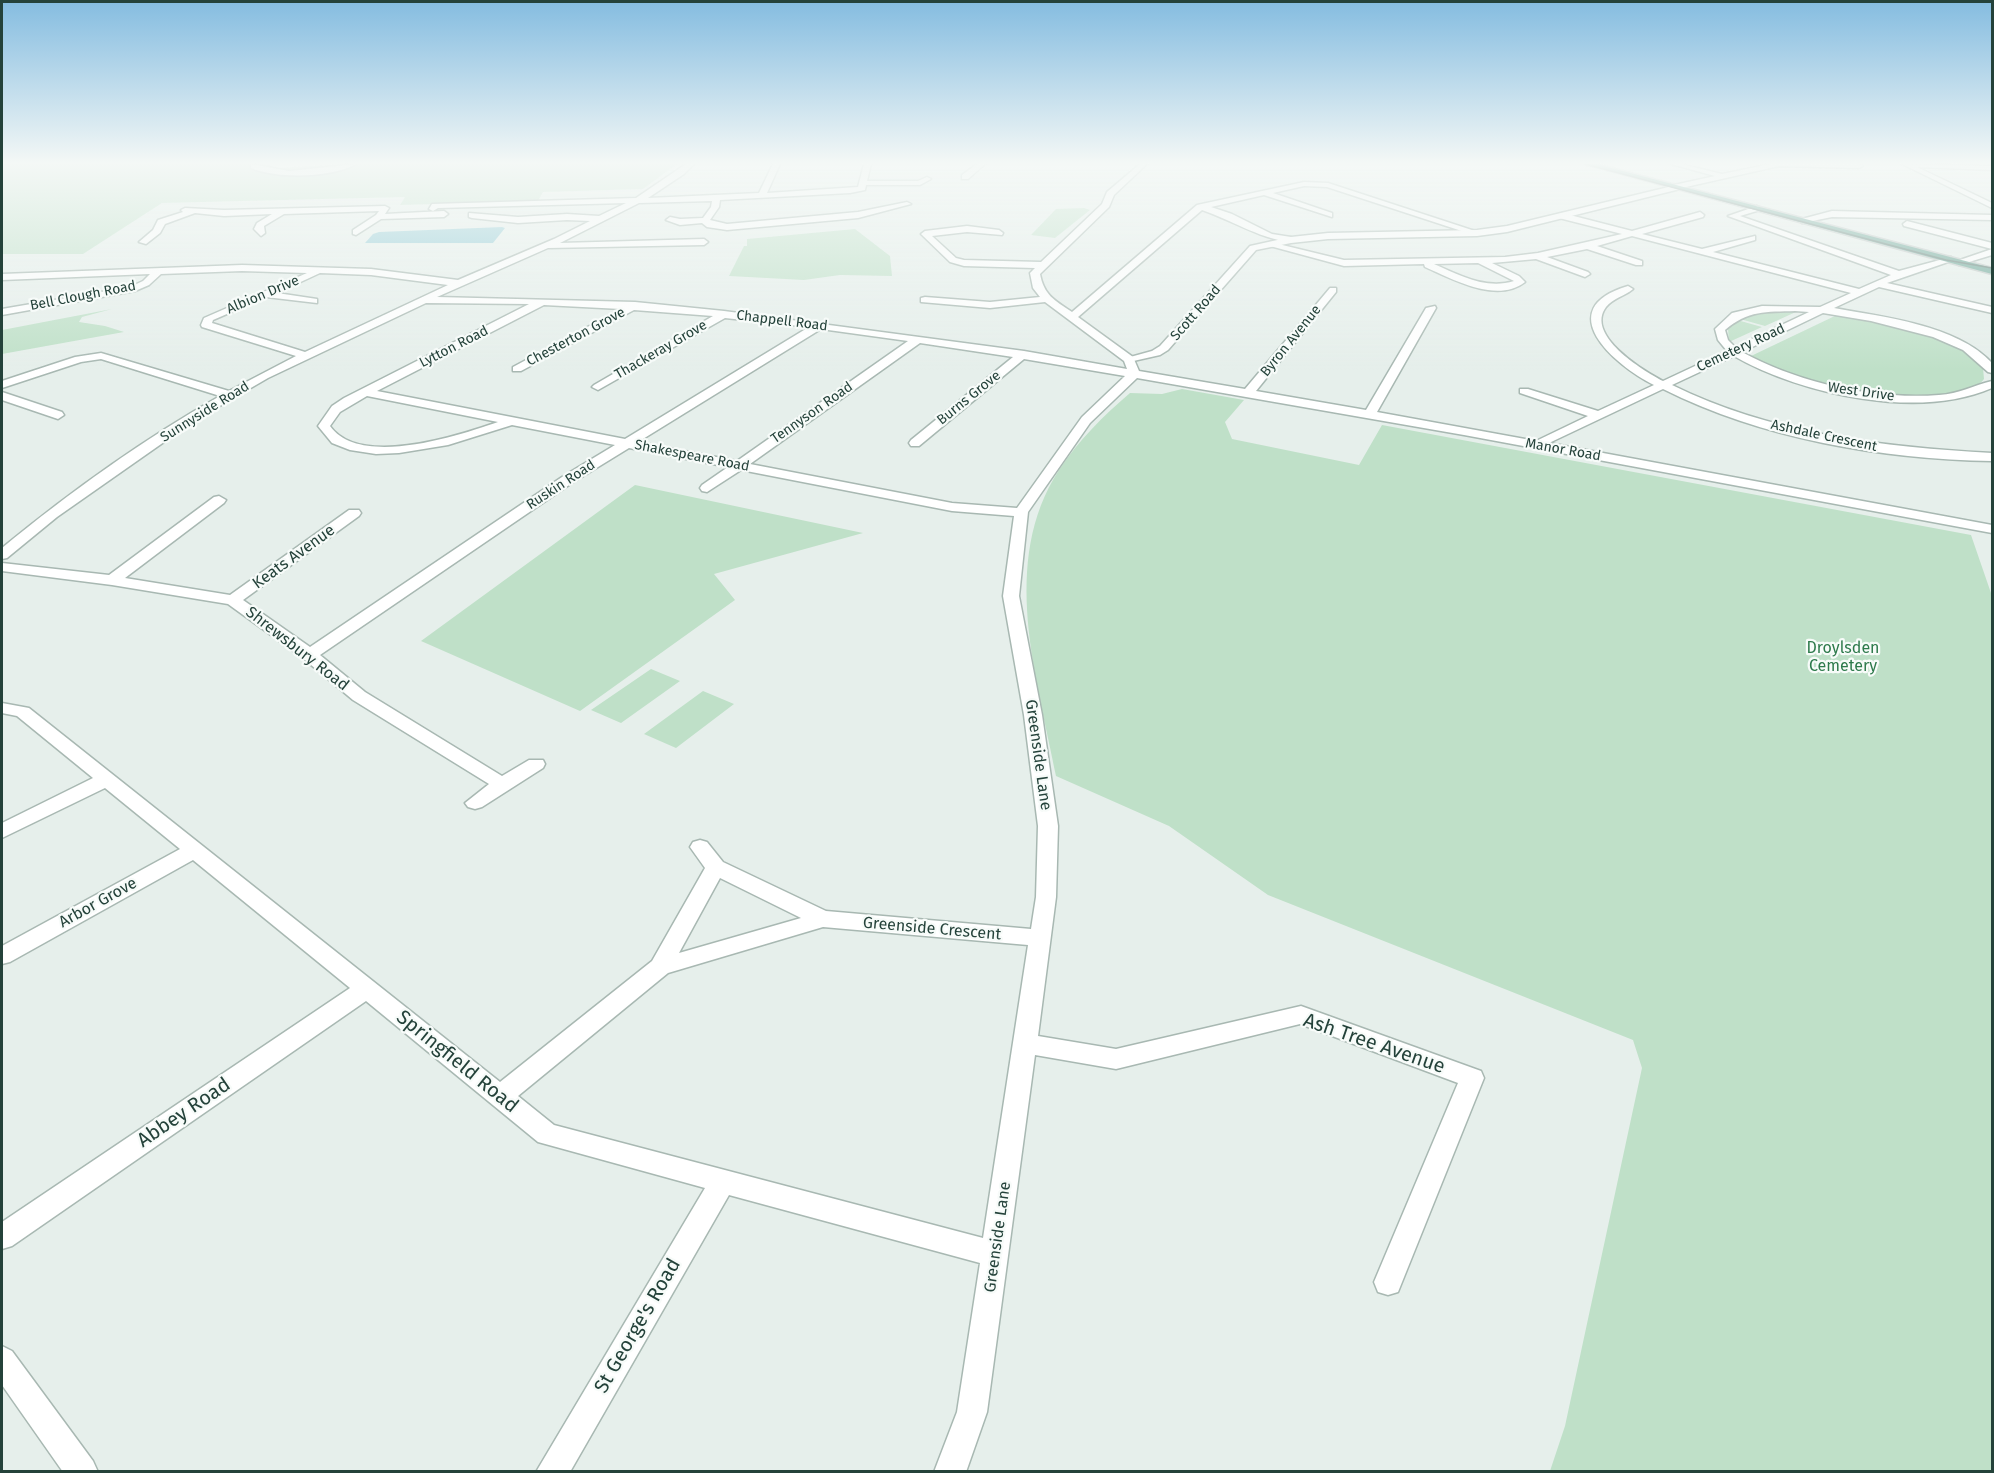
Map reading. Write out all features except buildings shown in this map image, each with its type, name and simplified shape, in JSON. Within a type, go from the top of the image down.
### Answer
[{"type":"main road","points":[[1849,233],[1992,271]]},
{"type":"street","points":[[143,239],[154,233]]},
{"type":"street","name":"Sunnyside Road","points":[[2,555],[52,514],[190,418],[230,395],[459,283],[573,233]]},
{"type":"street","points":[[938,233],[925,234],[953,260],[964,263],[1043,266]]},
{"type":"street","points":[[1077,233],[1035,273],[1038,288],[1047,299],[1131,366]]},
{"type":"street","points":[[1072,317],[1170,233]]},
{"type":"street","name":"Scott Road","points":[[1131,366],[1164,348],[1252,248],[1262,233]]},
{"type":"street","points":[[1264,233],[1291,240]]},
{"type":"street","points":[[1252,248],[1291,240],[1377,233],[1477,233]]},
{"type":"street","points":[[1628,233],[1860,292]]},
{"type":"street","points":[[1273,244],[1344,263],[1418,262],[1538,256],[1637,233]]},
{"type":"street","points":[[1780,233],[1898,274]]},
{"type":"street","points":[[1939,233],[1992,246]]},
{"type":"street","points":[[1704,251],[1752,238]]},
{"type":"street","points":[[547,246],[704,242]]},
{"type":"street","points":[[1587,246],[1639,263]]},
{"type":"street","name":"Cemetery Road","points":[[1539,446],[1542,442],[1898,274],[1992,252]]},
{"type":"street","points":[[1538,256],[1585,274]]},
{"type":"street","points":[[1418,262],[1488,287],[1500,288],[1520,282],[1478,260]]},
{"type":"street","points":[[2,277],[242,268],[371,272],[459,283]]},
{"type":"street","name":"Bell Clough Road","points":[[2,312],[132,289],[146,283],[159,271]]},
{"type":"street","name":"Albion Drive","points":[[306,356],[206,325],[209,318],[321,271]]},
{"type":"street","points":[[1877,284],[1992,310]]},
{"type":"street","name":"Ashdale Crescent","points":[[1628,289],[1610,297],[1599,308],[1596,317],[1597,332],[1623,360],[1662,386],[1721,409],[1817,436],[1920,453],[1992,457]]},
{"type":"street","name":"Byron Avenue","points":[[1248,393],[1333,290]]},
{"type":"street","points":[[265,294],[313,301]]},
{"type":"street","points":[[925,300],[990,305],[1047,299]]},
{"type":"street","name":"Chappell Road","points":[[427,300],[544,301],[635,305],[724,314],[1131,366]]},
{"type":"street","name":"Lytton Road","points":[[511,421],[478,434],[441,444],[403,448],[362,448],[335,439],[324,426],[336,409],[364,392],[544,301]]},
{"type":"street","name":"Chesterton Grove","points":[[517,369],[635,305]]},
{"type":"street","points":[[1369,416],[1431,308]]},
{"type":"street","points":[[1734,351],[1720,335],[1723,323],[1732,317],[1772,309],[1822,309],[1879,318],[1943,336],[1973,352],[1992,370]]},
{"type":"street","name":"Thackeray Grove","points":[[598,387],[724,314]]},
{"type":"street","name":"Ruskin Road","points":[[310,655],[567,480],[818,326]]},
{"type":"street","name":"Tennyson Road","points":[[706,488],[918,339]]},
{"type":"street","name":"West Drive","points":[[1734,351],[1758,364],[1796,379],[1825,387],[1872,395],[1915,398],[1950,397],[1976,392],[1992,384]]},
{"type":"street","name":"Burns Grove","points":[[915,443],[1024,354]]},
{"type":"street","points":[[2,385],[79,360],[101,356],[230,395]]},
{"type":"street","name":"Manor Road","points":[[1131,366],[1248,393],[1369,416],[1990,529]]},
{"type":"street","name":"Greenside Lane","points":[[950,1472],[972,1412],[1046,897],[1048,826],[1033,715],[1011,596],[1021,512],[1086,420],[1131,366]]},
{"type":"street","points":[[1524,391],[1598,416]]},
{"type":"street","name":"Shakespeare Road","points":[[364,392],[952,507],[1021,512]]},
{"type":"street","points":[[2,396],[58,415]]},
{"type":"street","points":[[112,580],[219,500]]},
{"type":"street","name":"Keats Avenue","points":[[234,600],[354,513]]},
{"type":"street","points":[[1990,529],[1992,544]]},
{"type":"street","name":"Shrewsbury Road","points":[[2,567],[112,580],[234,600],[310,655],[359,696],[502,784]]},
{"type":"street","name":"Springfield Road","points":[[2,708],[23,712],[547,1134],[995,1254]]},
{"type":"street","points":[[475,803],[536,764]]},
{"type":"street","points":[[2,831],[107,779]]},
{"type":"street","points":[[699,847],[716,867],[823,919]]},
{"type":"street","name":"Arbor Grove","points":[[2,956],[194,850]]},
{"type":"street","points":[[500,1096],[660,967],[716,867]]},
{"type":"street","points":[[660,967],[823,919]]},
{"type":"street","name":"Greenside Crescent","points":[[823,919],[1040,938]]},
{"type":"street","name":"Abbey Road","points":[[2,1237],[366,989]]},
{"type":"street","name":"Ash Tree Avenue","points":[[1025,1044],[1116,1059],[1301,1015],[1472,1078],[1388,1282]]},
{"type":"street","name":"St George's Road","points":[[552,1472],[723,1181]]},
{"type":"street","points":[[2,1361],[82,1472]]},
{"type":"green space","points":[[2,233],[116,233],[83,254],[2,254]]},
{"type":"green space","points":[[815,233],[860,233],[890,256],[892,276],[840,275],[804,280],[729,276],[744,246],[747,246],[747,239]]},
{"type":"green space","points":[[1033,233],[1062,233],[1055,238],[1031,235]]},
{"type":"green space","points":[[112,309],[82,317],[79,322],[124,332],[2,354],[2,330]]},
{"type":"green space","points":[[1798,311],[1765,326],[1740,319],[1762,313]]},
{"type":"green space","points":[[1839,314],[1896,325],[1956,346],[1972,356],[1983,368],[1984,379],[1970,389],[1953,393],[1917,395],[1868,392],[1820,383],[1751,356]]},
{"type":"green space","points":[[1737,320],[1762,327],[1729,342],[1728,329]]},
{"type":"green space","name":"Droylsden Cemetery","points":[[1182,389],[1244,400],[1225,422],[1232,439],[1359,465],[1382,425],[1971,535],[1992,596],[1992,1471],[1550,1471],[1565,1426],[1642,1068],[1633,1040],[1268,895],[1169,826],[1056,776],[1033,660],[1028,620],[1027,581],[1031,543],[1041,506],[1059,470],[1075,449],[1130,393],[1162,394]]},
{"type":"green space","points":[[635,485],[863,533],[714,574],[735,600],[580,711],[421,641]]},
{"type":"green space","points":[[651,669],[680,681],[621,723],[591,710]]},
{"type":"green space","points":[[703,691],[734,704],[676,748],[644,734]]},
{"type":"water","points":[[501,233],[493,243],[365,243],[373,234]]},
{"type":"tram line","points":[[1843,233],[1946,260],[1992,268]]}]
